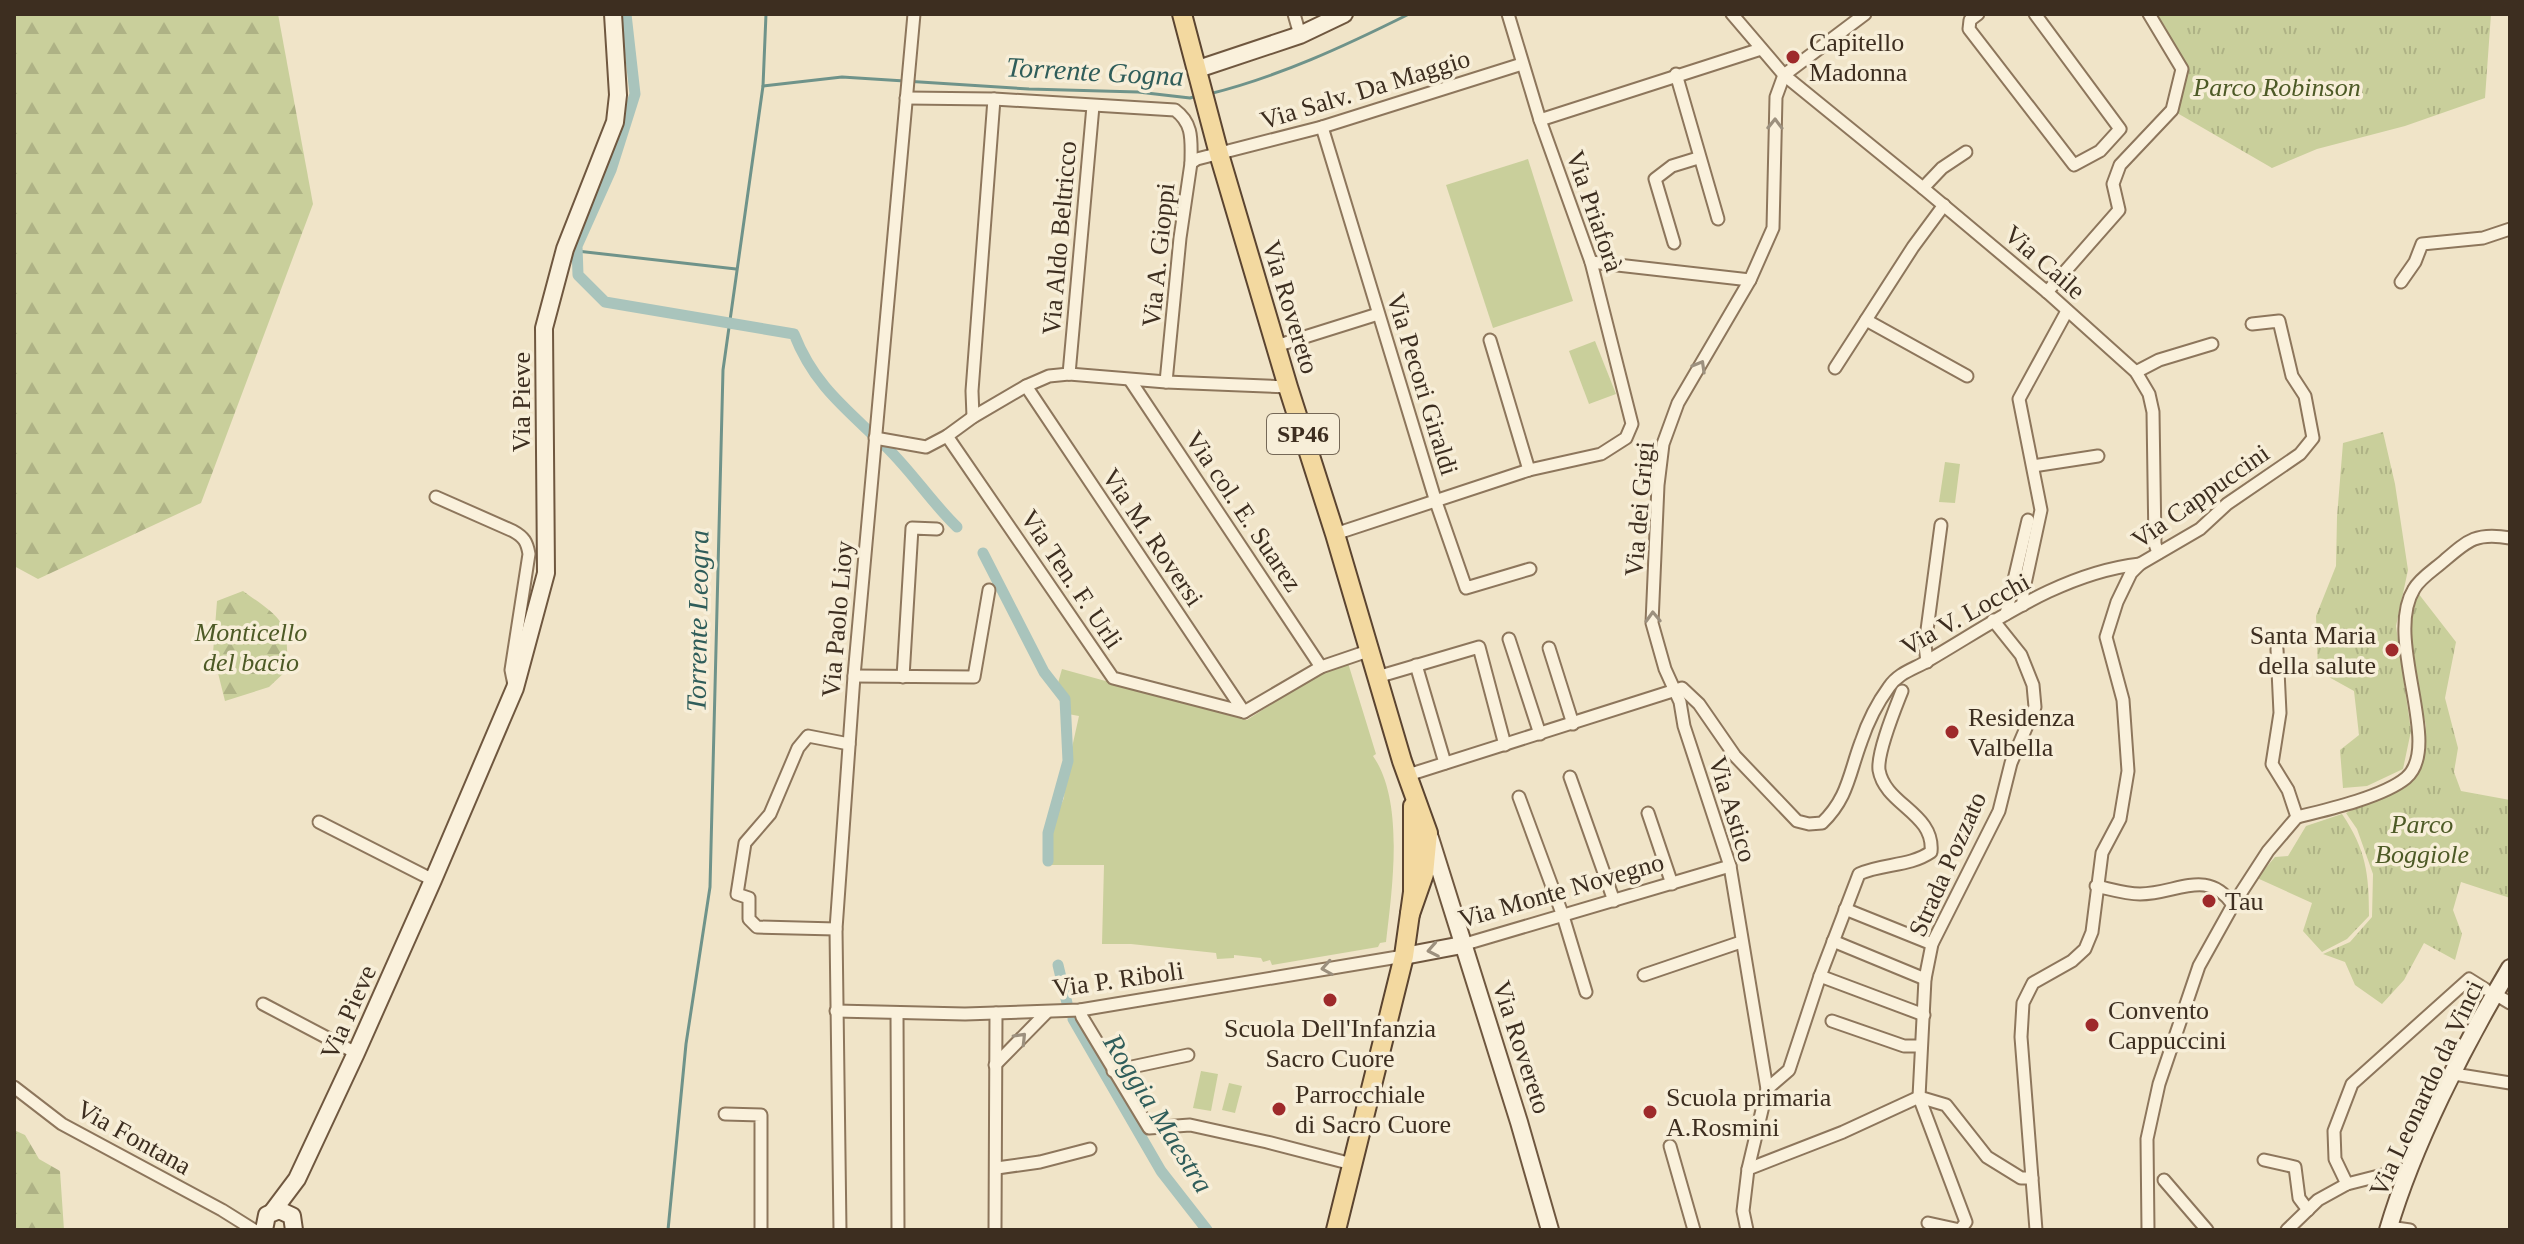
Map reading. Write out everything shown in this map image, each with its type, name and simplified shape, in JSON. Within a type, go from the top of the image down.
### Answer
[{"type":"main road","name":"SP46","points":[[1182,14],[1200,77]]},
{"type":"main road","name":"Via Rovereto","points":[[1200,77],[1219,154],[1288,387],[1423,830]]},
{"type":"main road","name":"SP46","points":[[1410,914],[1432,871],[1423,830]]},
{"type":"main road","name":"SP46","points":[[1336,1230],[1404,956],[1423,830]]},
{"type":"street","name":"Via Pieve","points":[[264,1222],[297,1179],[433,880],[515,688],[546,573],[544,328],[565,249],[615,122],[618,95],[613,14]]},
{"type":"street","name":"Via Paolo Lioy","points":[[840,1230],[836,929],[854,676],[914,14]]},
{"type":"street","points":[[1294,14],[1300,35]]},
{"type":"street","points":[[1200,77],[1344,14]]},
{"type":"street","name":"Via Priaforà","points":[[1508,14],[1540,120],[1591,262],[1632,424],[1626,438],[1601,454],[1529,470]]},
{"type":"street","name":"Via Caile","points":[[1732,14],[1784,75],[1944,205],[2136,372],[2149,394],[2153,412],[2155,544],[2158,553]]},
{"type":"street","points":[[1784,75],[1865,14]]},
{"type":"street","points":[[1978,14],[1970,20],[1969,29],[2074,165],[2100,151],[2120,129],[2035,14]]},
{"type":"street","points":[[2047,292],[2119,210],[2113,184],[2120,165],[2172,110],[2182,69],[2149,14]]},
{"type":"street","points":[[1540,120],[1761,49]]},
{"type":"street","name":"Via Salv. Da Maggio","points":[[1219,154],[1322,127],[1522,64]]},
{"type":"street","points":[[1676,74],[1718,219]]},
{"type":"street","name":"Via dei Grigi","points":[[1674,691],[1652,623],[1658,485],[1663,444],[1678,403],[1750,280],[1773,228],[1776,97],[1784,75]]},
{"type":"street","points":[[906,94],[1175,110],[1191,128],[1191,163]]},
{"type":"street","points":[[973,417],[972,391],[994,99]]},
{"type":"street","name":"Via Aldo Beltricco","points":[[1069,374],[1093,106]]},
{"type":"street","name":"Via Pecori Giraldi","points":[[1322,127],[1436,502],[1466,588],[1530,569]]},
{"type":"street","points":[[1923,188],[1942,168],[1966,152]]},
{"type":"street","name":"Via A. Gioppi","points":[[1166,382],[1180,238],[1191,163],[1219,154]]},
{"type":"street","points":[[1674,243],[1655,179],[1672,166],[1698,158]]},
{"type":"street","points":[[1835,368],[1913,247],[1944,205]]},
{"type":"street","points":[[2401,282],[2415,262],[2422,244],[2483,238],[2510,229]]},
{"type":"street","points":[[1591,262],[1750,280]]},
{"type":"street","points":[[2023,605],[2041,510],[2019,399],[2067,311]]},
{"type":"street","points":[[1276,346],[1378,314]]},
{"type":"street","points":[[1866,320],[1967,376]]},
{"type":"street","name":"Via Cappuccini","points":[[2036,1230],[2021,1037],[2023,1003],[2033,983],[2072,961],[2085,949],[2092,932],[2102,853],[2120,819],[2128,771],[2123,700],[2106,637],[2117,602],[2131,573],[2140,564],[2200,529],[2227,504],[2300,454],[2313,438],[2305,396],[2292,376],[2279,321],[2252,324]]},
{"type":"street","points":[[1335,534],[1529,470],[1490,340]]},
{"type":"street","points":[[2136,372],[2159,360],[2212,344]]},
{"type":"street","points":[[875,438],[926,447],[1026,386],[1049,376],[1069,374],[1288,387]]},
{"type":"street","name":"Via col. E. Suarez","points":[[1130,380],[1321,667]]},
{"type":"street","name":"Via M. Roversi","points":[[1026,386],[1244,712]]},
{"type":"street","name":"Via Ten. F. Urli","points":[[947,436],[1113,678],[1244,712]]},
{"type":"street","points":[[2033,466],[2098,456]]},
{"type":"street","name":"Via Pieve","points":[[436,497],[513,531],[522,536],[527,545],[529,554],[511,670],[515,688]]},
{"type":"street","points":[[2006,614],[2028,520]]},
{"type":"street","points":[[1927,662],[1925,645],[1941,525]]},
{"type":"street","points":[[903,677],[912,528],[937,529]]},
{"type":"street","points":[[2148,1230],[2147,1139],[2159,1084],[2199,966],[2268,851],[2297,817],[2347,805],[2407,777],[2417,759],[2420,730],[2405,644],[2405,611],[2414,587],[2468,540],[2497,535],[2510,538]]},
{"type":"street","name":"Via V. Locchi","points":[[1674,691],[1682,688],[1699,704],[1735,756],[1797,821],[1822,823],[1835,811],[1846,792],[1862,739],[1889,685],[1903,673],[1927,662],[1993,620],[2074,578],[2117,566],[2140,564]]},
{"type":"street","points":[[854,676],[974,677],[989,590]]},
{"type":"street","name":"Strada Pozzato","points":[[1919,1097],[1925,979],[1932,944],[1999,811],[2011,763],[2035,707],[2033,685],[2021,655],[1993,620]]},
{"type":"street","points":[[1509,639],[1540,734]]},
{"type":"street","points":[[1377,677],[1479,647],[1505,745]]},
{"type":"street","points":[[1549,648],[1573,724]]},
{"type":"street","points":[[2277,649],[2280,713],[2272,764],[2288,790],[2297,817]]},
{"type":"street","points":[[1244,712],[1321,667],[1368,651]]},
{"type":"street","points":[[1416,665],[1445,763]]},
{"type":"street","points":[[1410,782],[1445,763],[1674,691]]},
{"type":"street","name":"Via Astico","points":[[1674,691],[1730,866],[1767,1089],[1748,1169],[1743,1211],[1747,1230]]},
{"type":"street","points":[[1767,1089],[1789,1070],[1820,976],[1859,874],[1876,867],[1916,862],[1931,852],[1932,841],[1923,823],[1885,785],[1879,768],[1888,729],[1902,691]]},
{"type":"street","points":[[836,929],[757,927],[749,919],[749,898],[737,894],[745,843],[770,814],[798,748],[808,736],[849,744]]},
{"type":"street","points":[[1570,777],[1614,901]]},
{"type":"street","points":[[1519,797],[1563,916],[1586,992]]},
{"type":"street","points":[[1648,813],[1672,884]]},
{"type":"street","points":[[319,822],[433,880]]},
{"type":"street","name":"Via Rovereto","points":[[1423,830],[1432,871],[1462,945],[1550,1230]]},
{"type":"street","name":"Via Monte Novegno","points":[[1404,956],[1462,945],[1730,866]]},
{"type":"street","points":[[2096,886],[2140,894],[2205,883],[2224,892],[2233,905]]},
{"type":"street","points":[[1845,909],[1932,944]]},
{"type":"street","points":[[1833,941],[1925,979]]},
{"type":"street","points":[[1644,975],[1741,942]]},
{"type":"street","name":"Via P. Riboli","points":[[836,1011],[897,1014],[1080,1010],[1404,956]]},
{"type":"street","name":"Via Leonardo da Vinci","points":[[2389,1228],[2410,1168],[2490,992],[2510,968]]},
{"type":"street","points":[[1820,976],[1924,1015]]},
{"type":"street","points":[[2347,1184],[2335,1159],[2334,1131],[2352,1084],[2469,979],[2510,1003]]},
{"type":"street","points":[[263,1004],[356,1053]]},
{"type":"street","points":[[1080,1010],[1149,1128],[1190,1125],[1352,1164]]},
{"type":"street","points":[[995,1065],[1047,1012]]},
{"type":"street","points":[[995,1230],[996,1013]]},
{"type":"street","points":[[897,1014],[898,1230]]},
{"type":"street","points":[[1832,1021],[1904,1046],[1921,1046]]},
{"type":"street","points":[[1113,1071],[1188,1055]]},
{"type":"street","points":[[2454,1074],[2510,1083]]},
{"type":"street","name":"Via Fontana","points":[[14,1087],[62,1124],[237,1219],[264,1222]]},
{"type":"street","points":[[1919,1097],[1966,1222],[1960,1230],[1928,1223]]},
{"type":"street","points":[[1748,1169],[1843,1132],[1919,1097],[1946,1105],[1987,1157],[2021,1178],[2032,1178]]},
{"type":"street","points":[[725,1114],[761,1115],[761,1230]]},
{"type":"street","points":[[1670,1146],[1694,1230]]},
{"type":"street","points":[[997,1168],[1040,1162],[1090,1149]]},
{"type":"street","points":[[2264,1160],[2295,1167],[2299,1198],[2308,1210]]},
{"type":"street","points":[[2287,1230],[2318,1200],[2347,1184],[2410,1168]]},
{"type":"street","name":"Via Pieve","points":[[294,1226],[297,1179]]},
{"type":"street","points":[[2164,1180],[2207,1230]]},
{"type":"street","points":[[264,1222],[284,1211],[294,1226]]},
{"type":"street","points":[[2389,1228],[2410,1230]]},
{"type":"green space","points":[[14,14],[278,14],[313,204],[201,503],[38,579],[14,566]]},
{"type":"green space","name":"Parco Robinson","points":[[2156,14],[2491,14],[2485,98],[2405,126],[2317,149],[2272,168],[2172,110],[2182,69],[2166,28]]},
{"type":"green space","points":[[1528,159],[1573,301],[1493,328],[1446,185]]},
{"type":"green space","points":[[1595,341],[1616,394],[1589,404],[1569,351]]},
{"type":"green space","points":[[2383,432],[2395,484],[2408,570],[2396,626],[2411,731],[2403,769],[2367,786],[2343,788],[2340,750],[2359,735],[2354,691],[2318,671],[2316,616],[2336,566],[2343,443]]},
{"type":"green space","points":[[1945,462],[1960,464],[1955,503],[1939,502]]},
{"type":"green space","name":"Monticello del bacio","points":[[243,591],[280,622],[286,640],[287,670],[269,687],[225,701],[213,653],[217,601]]},
{"type":"green space","name":"Parco Boggiole","points":[[2418,593],[2456,642],[2445,698],[2458,748],[2454,772],[2461,791],[2510,800],[2510,898],[2461,882],[2453,910],[2462,934],[2455,960],[2424,943],[2404,980],[2382,1004],[2355,985],[2345,962],[2323,954],[2350,942],[2372,917],[2373,874],[2357,829],[2346,813],[2413,779],[2422,757],[2426,726],[2410,648],[2411,621]]},
{"type":"green space","points":[[1348,663],[1376,754],[1373,756],[1383,775],[1393,821],[1393,872],[1386,942],[1378,947],[1272,965],[1270,960],[1263,962],[1261,958],[1234,955],[1234,958],[1217,959],[1216,953],[1102,944],[1104,865],[1047,865],[1052,826],[1064,798],[1065,779],[1079,716],[1068,714],[1058,683],[1062,669],[1247,720],[1328,667]]},
{"type":"green space","points":[[2342,814],[2364,862],[2369,916],[2347,939],[2322,952],[2303,931],[2312,903],[2257,878],[2275,857],[2288,856],[2306,826]]},
{"type":"green space","points":[[1201,1071],[1218,1074],[1211,1111],[1193,1108]]},
{"type":"green space","points":[[1229,1083],[1242,1086],[1235,1113],[1222,1110]]},
{"type":"green space","points":[[14,1130],[25,1135],[39,1159],[60,1171],[64,1230],[14,1230]]},
{"type":"waterway","name":"Roggia Maestra","points":[[626,14],[635,94],[611,170],[577,246],[578,275],[605,302],[794,334],[818,378],[873,435]]},
{"type":"waterway","name":"Torrente Leogra","points":[[668,1230],[686,1044],[710,887],[723,370],[763,86],[766,14]]},
{"type":"waterway","name":"Torrente Gogna","points":[[1209,94],[1311,60],[1409,14]]},
{"type":"waterway","name":"Torrente Gogna","points":[[763,86],[842,77],[1197,96]]},
{"type":"waterway","points":[[577,251],[736,269]]},
{"type":"waterway","name":"Roggia Maestra","points":[[880,441],[957,527]]},
{"type":"waterway","name":"Roggia Maestra","points":[[983,553],[1044,672],[1065,699],[1068,761],[1048,833],[1048,861]]},
{"type":"waterway","name":"Roggia Maestra","points":[[1058,965],[1067,1003]]},
{"type":"waterway","name":"Roggia Maestra","points":[[1073,1019],[1161,1171],[1207,1230]]},
{"type":"place","name":"Capitello Madonna","points":[[1793,57]]},
{"type":"place","name":"Santa Maria della salute","points":[[2392,650]]},
{"type":"place","name":"Residenza Valbella","points":[[1952,732]]},
{"type":"place","name":"Tau","points":[[2209,901]]},
{"type":"place","name":"Scuola Dell'Infanzia Sacro Cuore","points":[[1330,1000]]},
{"type":"place","name":"Convento Cappuccini","points":[[2092,1025]]},
{"type":"place","name":"Parrocchiale di Sacro Cuore","points":[[1279,1109]]},
{"type":"place","name":"Scuola primaria A.Rosmini","points":[[1650,1112]]}]
